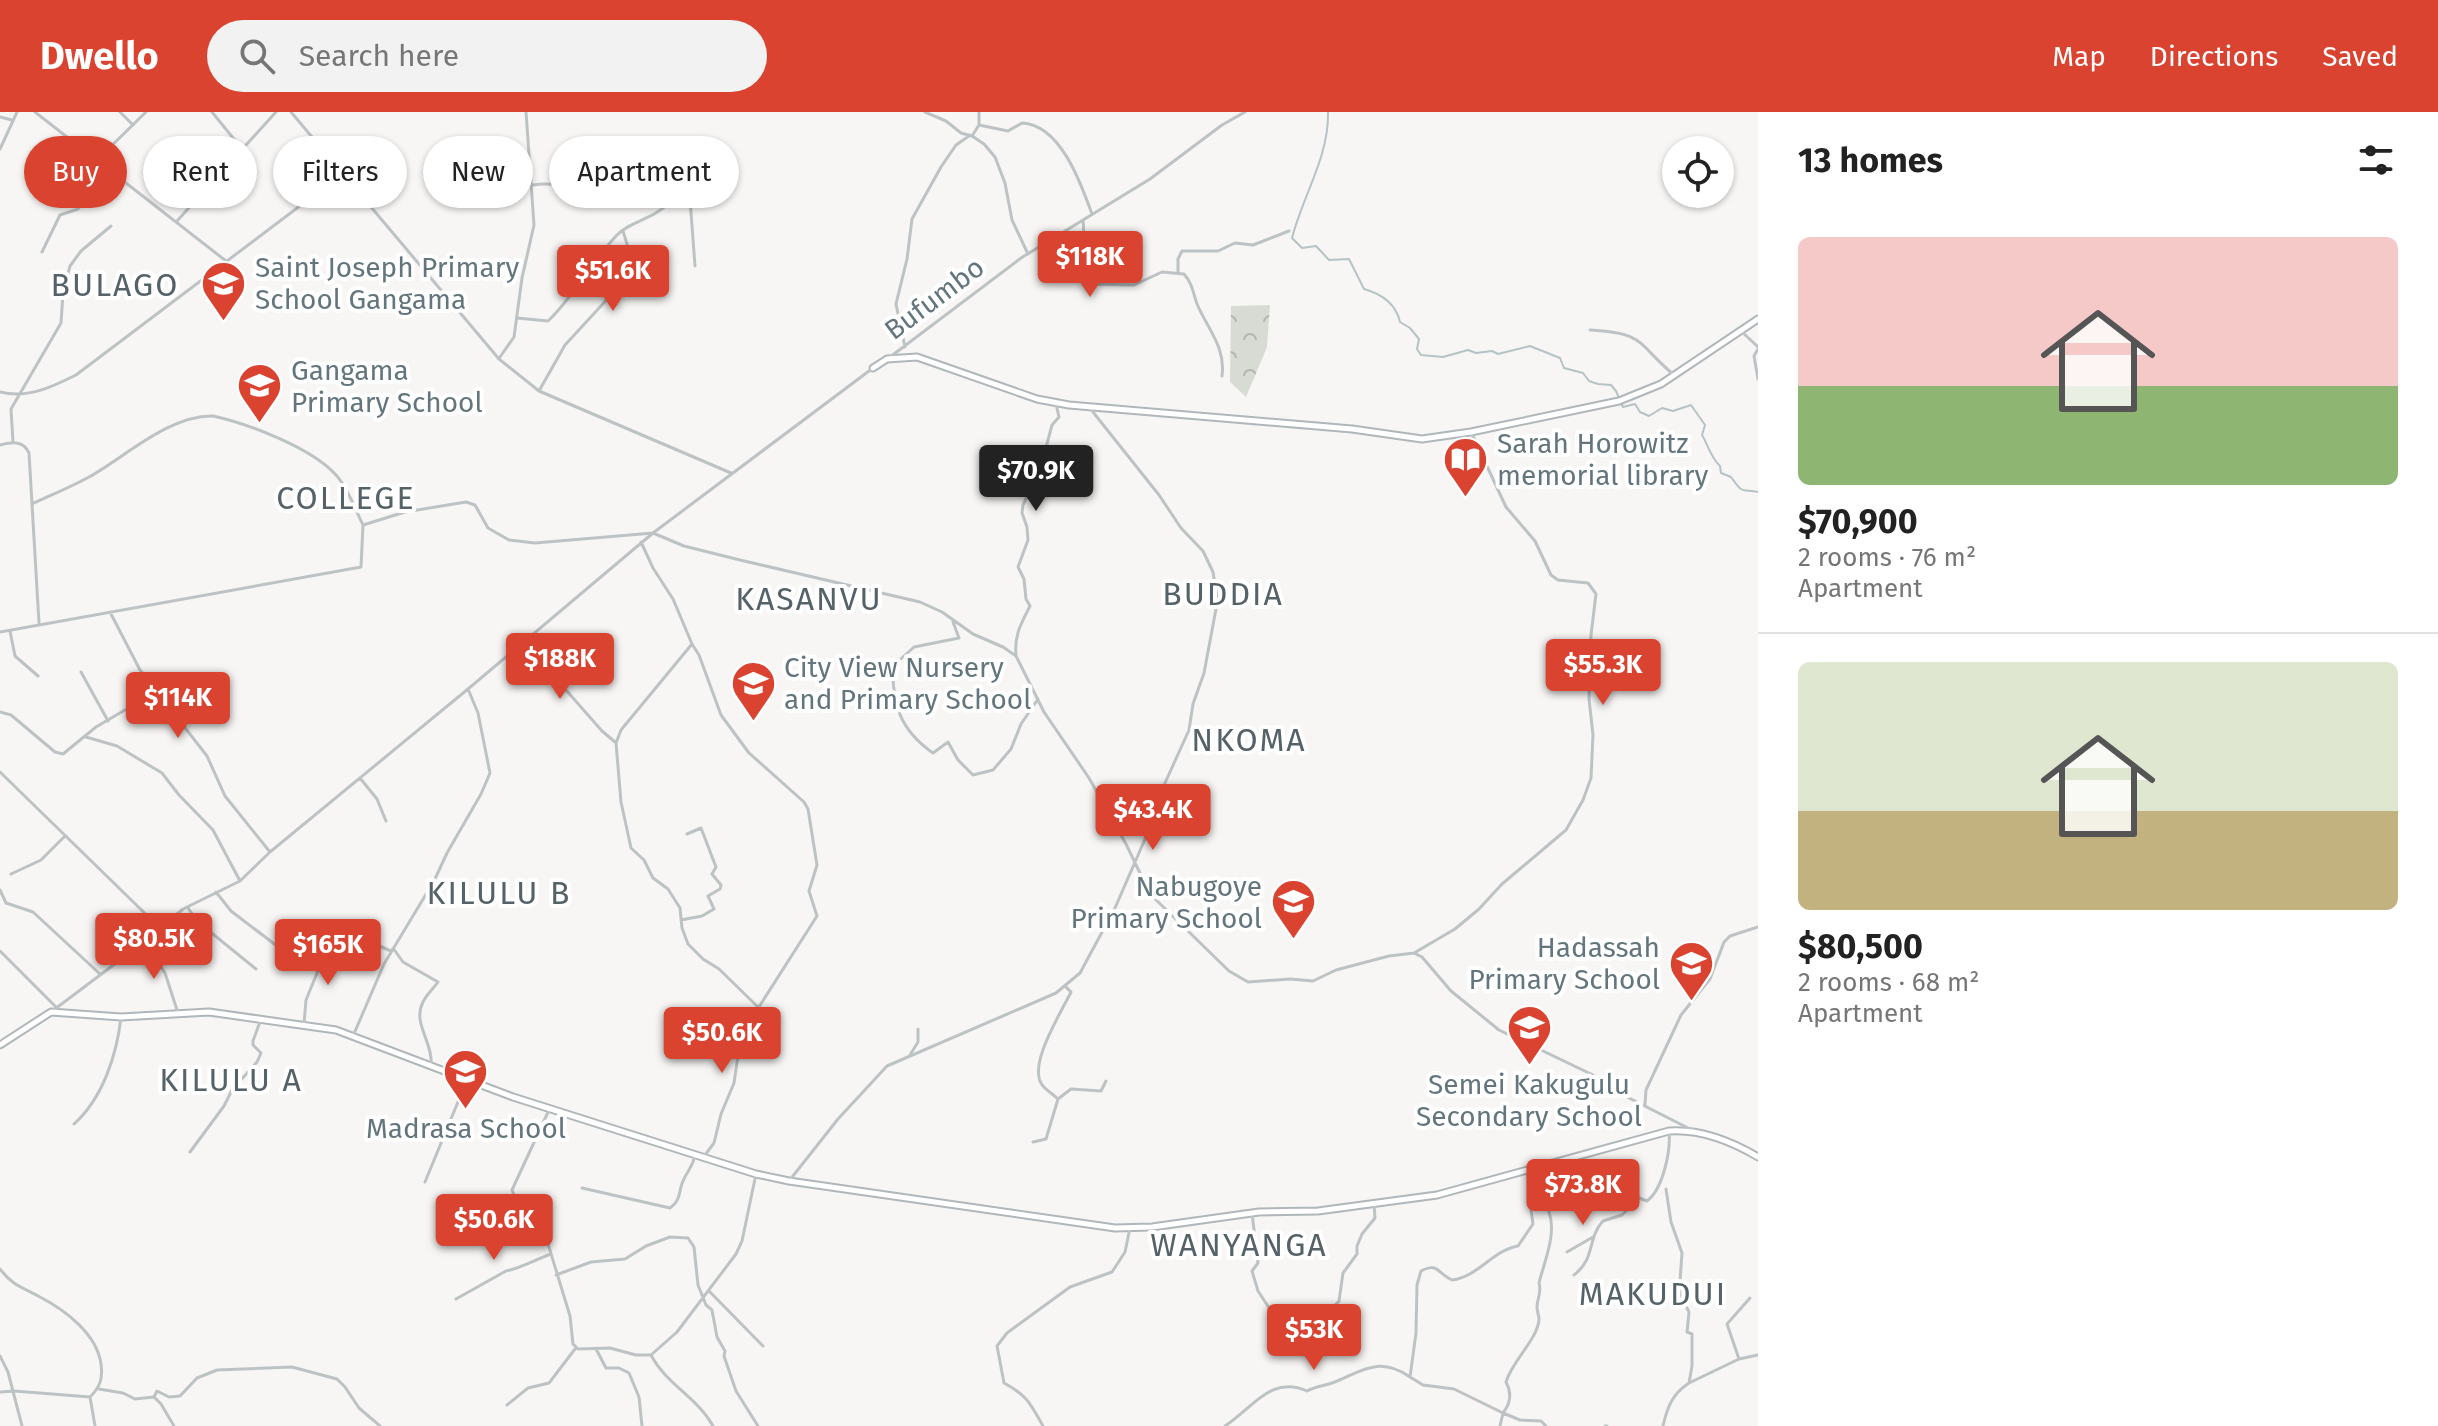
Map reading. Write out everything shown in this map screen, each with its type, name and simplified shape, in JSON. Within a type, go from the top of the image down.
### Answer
[{"type":"street","points":[[0,149],[17,112]]},
{"type":"street","points":[[35,112],[65,136]]},
{"type":"street","points":[[120,112],[133,125]]},
{"type":"street","points":[[122,136],[146,112]]},
{"type":"street","points":[[212,112],[231,136]]},
{"type":"street","points":[[254,136],[276,112]]},
{"type":"street","points":[[291,112],[311,136]]},
{"type":"street","points":[[526,112],[528,136]]},
{"type":"street","points":[[925,112],[984,144],[995,157],[1005,183],[1012,220],[1028,254]]},
{"type":"street","points":[[905,347],[896,304],[907,259],[912,219],[956,145],[979,125],[979,112]]},
{"type":"street","name":"Bufumbo","points":[[887,359],[1028,254],[1147,181],[1222,125],[1245,112]]},
{"type":"street","points":[[0,117],[12,120]]},
{"type":"street","points":[[979,125],[1008,131],[1022,123],[1032,123],[1050,134],[1072,165],[1092,214]]},
{"type":"street","points":[[533,185],[556,183],[587,192],[620,180],[630,169],[650,169],[690,199],[695,266]]},
{"type":"street","points":[[127,186],[226,261]]},
{"type":"street","points":[[42,252],[60,215],[79,208]]},
{"type":"street","points":[[175,223],[189,208]]},
{"type":"street","points":[[0,392],[17,396],[55,386],[76,375],[297,208]]},
{"type":"street","points":[[371,208],[499,359],[539,391],[731,473]]},
{"type":"street","points":[[499,359],[511,343],[517,318],[522,278],[533,237],[533,208]]},
{"type":"street","points":[[517,318],[541,322],[551,318],[623,229],[652,217],[662,208]]},
{"type":"street","points":[[1083,220],[1082,270],[1086,284],[1134,285],[1162,272],[1186,275],[1204,319],[1212,328],[1223,365],[1222,376]]},
{"type":"street","points":[[13,442],[11,415],[17,396],[61,323],[63,293],[70,266],[88,243],[111,226]]},
{"type":"street","points":[[539,391],[565,345],[636,273],[637,265],[631,257],[623,229]]},
{"type":"street","points":[[1178,272],[1178,259],[1182,251],[1218,251],[1235,243],[1253,245],[1289,231]]},
{"type":"street","points":[[0,1045],[51,1012],[179,912],[240,881],[270,852],[641,542],[887,359],[917,357],[1037,399],[1089,407],[1352,429],[1422,439],[1471,432],[1619,401],[1646,391],[1674,375],[1758,319]]},
{"type":"street","points":[[1590,330],[1634,336],[1674,375]]},
{"type":"street","points":[[1740,330],[1758,348],[1754,356],[1758,379]]},
{"type":"street","points":[[1053,401],[1058,406],[1059,417],[1052,425],[1040,470],[1023,505],[1028,540],[1018,567],[1030,606],[1017,630],[1016,656],[1050,721],[1089,778],[1150,894],[1229,971],[1246,982],[1313,981],[1336,970],[1414,953],[1455,929],[1502,884],[1563,835],[1583,800],[1591,778],[1593,735],[1589,699],[1596,594],[1588,583],[1558,580],[1551,575],[1535,541],[1506,507],[1471,432]]},
{"type":"street","points":[[789,1181],[887,1066],[1066,987],[1088,960],[1152,823],[1165,783],[1189,730],[1193,704],[1204,673],[1217,596],[1213,572],[1203,551],[1181,528],[1153,486],[1089,407]]},
{"type":"street","points":[[0,632],[361,567],[363,564],[363,525],[338,477],[297,447],[213,416],[202,416],[163,430],[89,477],[32,504]]},
{"type":"street","points":[[0,445],[13,442],[24,445],[29,453],[39,624]]},
{"type":"street","points":[[363,525],[405,512],[466,502],[475,505],[488,528],[509,540],[535,543],[653,533],[698,550],[920,602],[934,607],[973,634],[1016,656]]},
{"type":"street","points":[[641,542],[673,599],[703,664],[721,715],[739,742],[804,802],[810,814],[817,865],[809,891],[817,916],[741,1035],[736,1075],[714,1143],[702,1158]]},
{"type":"street","points":[[110,612],[148,682],[195,739],[207,756],[225,796],[270,852]]},
{"type":"street","points":[[951,619],[959,638],[914,647],[893,666],[892,693],[914,740],[933,753],[948,742],[958,760],[973,775],[993,770],[1011,749],[1021,724],[1038,699]]},
{"type":"street","points":[[10,630],[15,656],[38,676]]},
{"type":"street","points":[[526,640],[537,657],[616,743]]},
{"type":"street","points":[[1003,647],[1015,641]]},
{"type":"street","points":[[692,644],[631,715],[616,743],[621,802],[631,848],[644,860],[653,878],[668,889],[680,908],[688,944],[758,1007]]},
{"type":"street","points":[[81,672],[108,721]]},
{"type":"street","points":[[0,712],[11,715],[59,754],[63,754],[96,727],[134,704],[148,682]]},
{"type":"street","points":[[352,1037],[392,950],[434,881],[490,773],[478,713],[468,689]]},
{"type":"street","points":[[86,737],[117,746],[162,773],[213,830],[240,881]]},
{"type":"street","points":[[0,772],[161,929]]},
{"type":"street","points":[[360,778],[377,799],[386,821]]},
{"type":"street","points":[[681,920],[702,916],[714,909],[708,896],[720,889],[721,885],[712,874],[716,867],[701,828],[687,834]]},
{"type":"street","points":[[11,874],[41,860],[65,836]]},
{"type":"street","points":[[1130,872],[1141,879]]},
{"type":"street","points":[[0,890],[6,903],[33,912],[100,974]]},
{"type":"street","points":[[216,892],[231,911],[277,946],[282,945],[286,929],[291,927],[368,941],[392,950],[403,962],[438,982],[424,999],[419,1015],[430,1045],[430,1067]]},
{"type":"street","points":[[188,908],[198,922],[256,969]]},
{"type":"street","points":[[1645,1105],[1646,1090],[1681,1015],[1710,979],[1724,942],[1730,936],[1758,927]]},
{"type":"street","points":[[304,1024],[306,1000],[333,934]]},
{"type":"street","points":[[144,942],[165,973],[178,1013]]},
{"type":"street","points":[[0,951],[56,1007]]},
{"type":"street","points":[[1414,953],[1422,957],[1451,991],[1499,1030],[1589,1073],[1694,1131],[1738,1146],[1758,1157]]},
{"type":"street","points":[[1058,1099],[1042,1086],[1037,1068],[1048,1035],[1071,992],[1066,987]]},
{"type":"street","points":[[51,1012],[121,1017],[209,1012],[336,1030],[550,1109],[756,1174],[1063,1222],[1130,1228],[1252,1213],[1318,1211],[1452,1192],[1531,1167],[1669,1131],[1694,1131]]},
{"type":"street","points":[[74,1124],[88,1111],[115,1054],[121,1017]]},
{"type":"street","points":[[190,1152],[232,1090],[257,1062],[261,1053],[253,1041],[261,1019]]},
{"type":"street","points":[[908,1058],[918,1042],[918,1029]]},
{"type":"street","points":[[425,1182],[467,1080]]},
{"type":"street","points":[[1033,1142],[1046,1139],[1058,1099],[1071,1089],[1101,1091],[1106,1081]]},
{"type":"street","points":[[550,1109],[512,1190],[516,1200],[536,1217],[545,1234],[570,1316],[572,1341],[576,1347]]},
{"type":"street","points":[[1567,1252],[1592,1239],[1603,1221],[1622,1215],[1639,1198],[1647,1201],[1656,1192],[1668,1158],[1669,1131]]},
{"type":"street","points":[[582,1188],[670,1208],[677,1203],[695,1155]]},
{"type":"street","points":[[1410,1377],[1416,1333],[1417,1285],[1421,1271],[1435,1267],[1452,1280],[1461,1279],[1505,1249],[1518,1246],[1533,1224],[1531,1210],[1536,1198],[1531,1167]]},
{"type":"street","points":[[576,1347],[610,1348],[636,1355],[651,1355],[670,1339],[739,1248],[756,1174]]},
{"type":"street","points":[[1666,1189],[1671,1222],[1682,1253],[1681,1296],[1689,1312],[1686,1328],[1692,1334],[1689,1383]]},
{"type":"street","points":[[1500,1426],[1509,1405],[1510,1388],[1506,1382],[1509,1372],[1534,1334],[1539,1318],[1539,1283],[1552,1225],[1545,1203],[1534,1191]]},
{"type":"street","points":[[1252,1213],[1258,1263],[1252,1271],[1258,1291],[1271,1311],[1276,1311],[1296,1350],[1309,1345],[1322,1319],[1339,1301],[1343,1273],[1357,1254],[1362,1234],[1375,1218],[1374,1204]]},
{"type":"street","points":[[1043,1426],[1023,1393],[1004,1383],[997,1346],[1007,1333],[1070,1287],[1112,1272],[1125,1252],[1130,1228]]},
{"type":"street","points":[[1574,1275],[1590,1257],[1595,1234]]},
{"type":"street","points":[[556,1275],[591,1262],[625,1259],[655,1242],[684,1236],[692,1242],[698,1285],[706,1305],[712,1310],[717,1337],[725,1351],[736,1391],[758,1426]]},
{"type":"street","points":[[456,1299],[506,1271],[551,1254]]},
{"type":"street","points":[[0,1269],[12,1283],[63,1312],[84,1331],[100,1356],[102,1369],[99,1389],[90,1397],[0,1392]]},
{"type":"street","points":[[709,1291],[763,1346]]},
{"type":"street","points":[[1739,1359],[1727,1324],[1750,1298]]},
{"type":"street","points":[[507,1405],[528,1388],[549,1383],[576,1347]]},
{"type":"street","points":[[596,1349],[606,1368],[619,1368],[629,1373],[639,1397],[642,1426]]},
{"type":"street","points":[[651,1355],[659,1369],[703,1411],[713,1426]]},
{"type":"street","points":[[1663,1426],[1673,1397],[1689,1383],[1739,1359],[1758,1355]]},
{"type":"street","points":[[0,1356],[14,1391],[22,1426]]},
{"type":"street","points":[[154,1397],[157,1391],[169,1397],[180,1396],[197,1378],[217,1370],[281,1366],[337,1379],[359,1408],[380,1426]]},
{"type":"street","points":[[1225,1426],[1269,1390],[1291,1384],[1307,1391],[1320,1384],[1347,1378],[1365,1367],[1395,1368],[1423,1385],[1454,1389],[1520,1420],[1541,1421],[1546,1426]]},
{"type":"street","points":[[99,1389],[123,1393],[135,1399],[154,1397]]},
{"type":"street","points":[[90,1397],[95,1426]]},
{"type":"street","points":[[154,1397],[174,1426]]},
{"type":"green space","points":[[1270,305],[1267,347],[1246,397],[1230,382],[1231,306]]},
{"type":"waterway","points":[[1328,112],[1320,160],[1292,238],[1302,248],[1316,246],[1329,260],[1349,259],[1364,289],[1387,301],[1400,322],[1419,339],[1417,349],[1421,355],[1443,357],[1468,350],[1498,354],[1530,346],[1560,358],[1564,368],[1583,373],[1589,381],[1611,385],[1623,407],[1635,404],[1640,412],[1649,416],[1662,408],[1673,411],[1691,405],[1705,425],[1702,435],[1721,473],[1731,477],[1742,489],[1758,492]]},
{"type":"place","name":"Saint Joseph Primary School Gangama","points":[[224,322]]},
{"type":"place","name":"Gangama Primary School","points":[[260,425]]},
{"type":"place","name":"Sarah Horowitz memorial library","points":[[1466,498]]},
{"type":"place","name":"City View Nursery and Primary School","points":[[753,722]]},
{"type":"place","name":"Nabugoye Primary School","points":[[1293,941]]},
{"type":"place","name":"Hadassah Primary School","points":[[1691,1002]]},
{"type":"place","name":"Semei Kakugulu Secondary School","points":[[1529,1066]]},
{"type":"place","name":"Madrasa School","points":[[466,1110]]},
{"type":"district","name":"BULAGO","points":[[115,285]]},
{"type":"district","name":"COLLEGE","points":[[346,498]]},
{"type":"district","name":"BUDDIA","points":[[1223,594]]},
{"type":"district","name":"KASANVU","points":[[809,599]]},
{"type":"district","name":"NKOMA","points":[[1249,740]]},
{"type":"district","name":"KILULU B","points":[[499,893]]},
{"type":"district","name":"KILULU A","points":[[231,1080]]},
{"type":"district","name":"WANYANGA","points":[[1239,1245]]},
{"type":"district","name":"MAKUDUI","points":[[1653,1294]]}]
